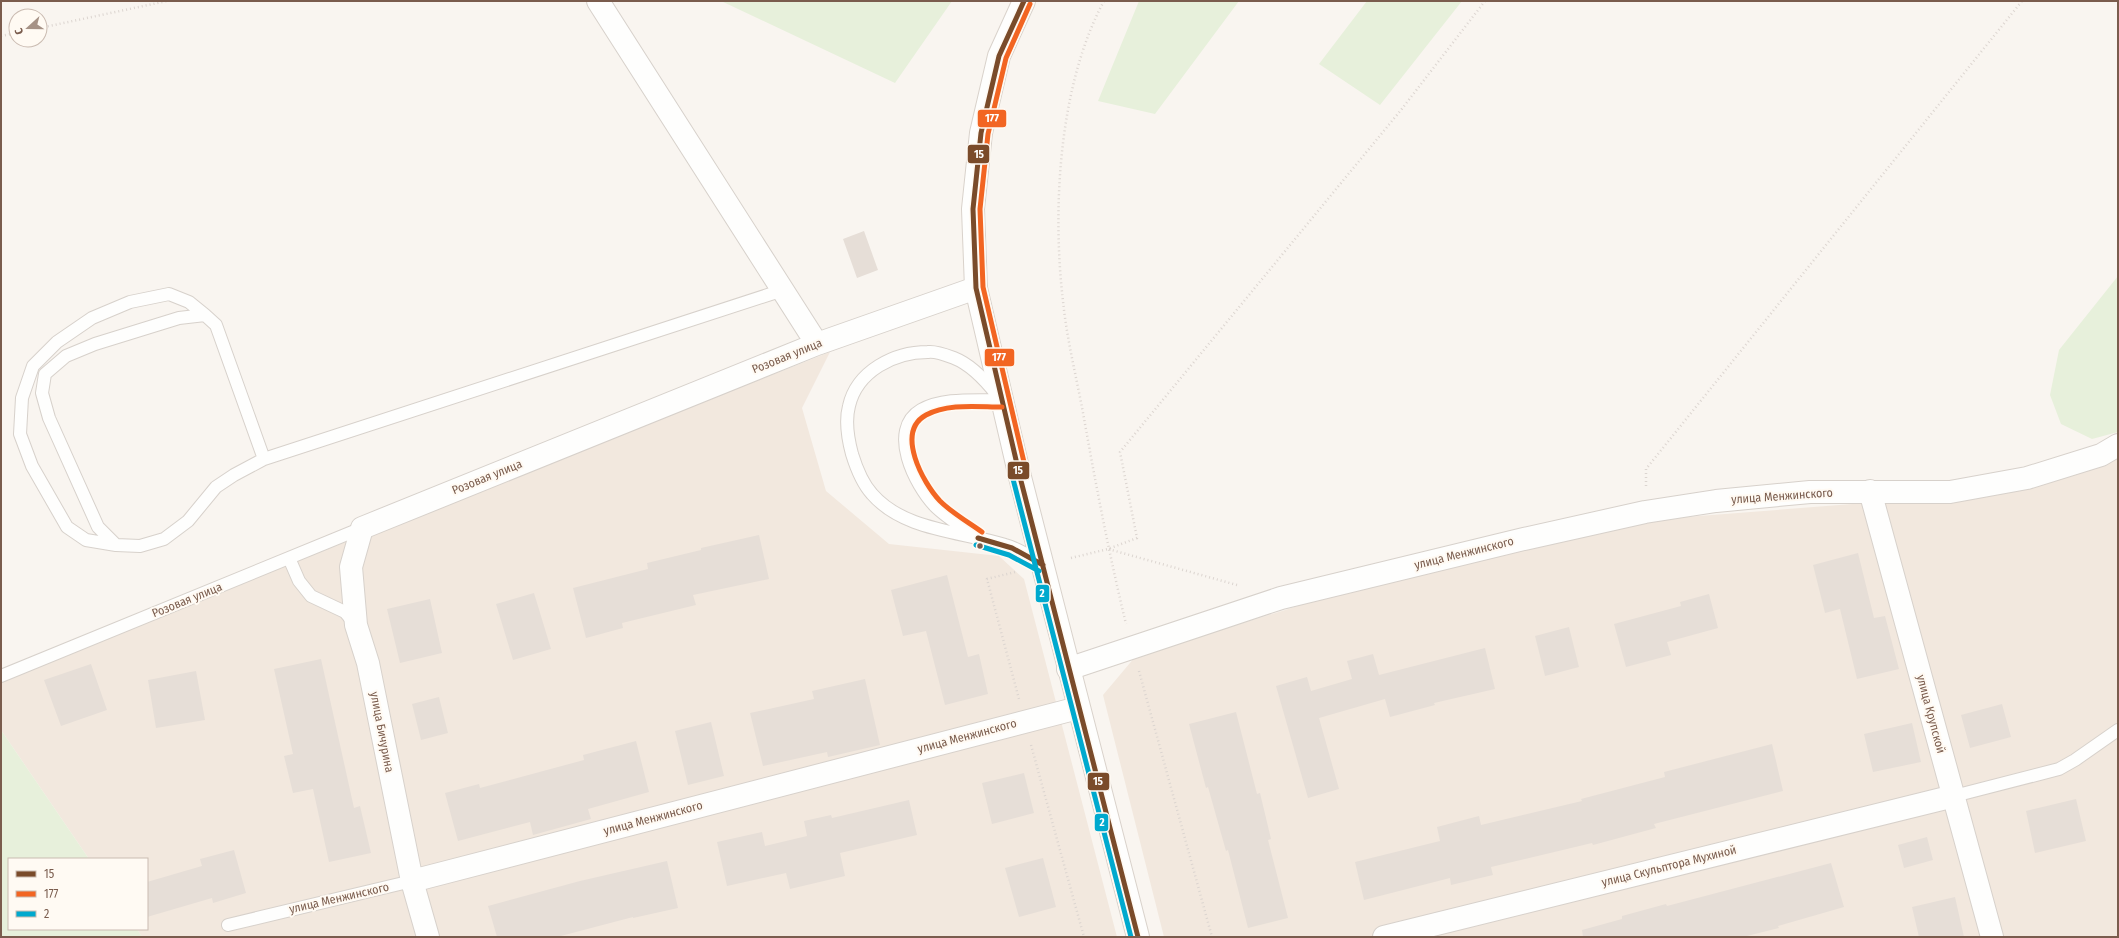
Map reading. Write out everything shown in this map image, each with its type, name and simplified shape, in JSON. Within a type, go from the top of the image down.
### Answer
[{"type":"street","points":[[598,1],[817,344]]},
{"type":"street","points":[[1024,1],[999,56],[981,133],[973,209],[976,288],[1068,669],[1138,937]]},
{"type":"street","name":"Розовая улица","points":[[362,528],[817,344],[976,288]]},
{"type":"street","name":"улица Менжинского","points":[[1068,669],[1281,598],[1524,539],[1645,512],[1716,500],[1810,492],[1950,492],[2027,478],[2101,455],[2118,445]]},
{"type":"street","name":"улица Крупской","points":[[1870,491],[1992,937]]},
{"type":"street","name":"улица Бичурина","points":[[362,528],[351,567],[356,626],[368,663],[412,881],[428,937]]},
{"type":"street","name":"улица Менжинского","points":[[412,881],[1078,708]]},
{"type":"street","name":"улица Скульптора Мухиной","points":[[1384,937],[1954,796]]},
{"type":"lane","points":[[264,459],[216,325],[189,302],[169,294],[130,302],[92,318],[57,342],[33,366],[22,398],[20,434],[32,466],[67,527],[86,540],[116,545],[140,546],[164,539],[188,521],[216,487],[234,475],[264,459],[782,290]]},
{"type":"lane","points":[[116,545],[98,527],[49,418],[42,393],[45,374],[66,356],[95,344],[179,318],[206,315]]},
{"type":"lane","points":[[1002,400],[981,376],[956,359],[929,351],[906,354],[884,362],[859,382],[849,406],[848,439],[856,469],[871,494],[892,512],[917,523],[1006,545],[1025,553],[1043,565]]},
{"type":"lane","points":[[33,366],[45,374]]},
{"type":"lane","points":[[978,538],[936,507],[922,491],[907,454],[905,440],[906,428],[911,418],[921,410],[936,405],[1002,400]]},
{"type":"lane","name":"Розовая улица","points":[[1,676],[362,528]]},
{"type":"lane","points":[[289,558],[299,581],[311,596],[345,612],[356,626]]},
{"type":"lane","points":[[1954,796],[2059,769],[2075,760],[2118,730]]},
{"type":"lane","name":"улица Менжинского","points":[[228,925],[412,881]]},
{"type":"path","points":[[48,26],[167,1]]},
{"type":"path","points":[[1104,1],[1096,17],[1077,67],[1065,121],[1059,218],[1063,301],[1108,549],[1132,647],[1212,937]]},
{"type":"path","points":[[1071,558],[1108,549],[1137,538],[1120,452],[1401,110],[1485,1]]},
{"type":"path","points":[[1645,512],[1646,469],[2022,1]]},
{"type":"path","points":[[1108,549],[1244,587]]},
{"type":"path","points":[[1016,572],[988,579],[1024,721],[1084,937]]},
{"type":"shaded area","points":[[830,352],[802,408],[826,491],[889,544],[999,556],[1024,579],[1117,937],[142,937],[138,930],[148,930],[148,858],[88,858],[1,730],[2,677]]},
{"type":"shaded area","points":[[2118,458],[2118,937],[1164,937],[1103,695],[1135,657],[1339,593],[1647,520],[1994,493]]},
{"type":"green space","points":[[721,1],[952,1],[895,83]]},
{"type":"green space","points":[[1139,1],[1239,1],[1155,114],[1098,101]]},
{"type":"green space","points":[[1367,1],[1462,1],[1380,105],[1319,64]]},
{"type":"green space","points":[[2118,276],[2118,432],[2092,439],[2061,424],[2050,395],[2059,350]]},
{"type":"green space","points":[[1,730],[88,858],[8,858],[8,930],[138,930],[142,937],[1,937]]},
{"type":"building","points":[[864,231],[878,270],[857,278],[843,239]]},
{"type":"building","points":[[759,535],[769,579],[693,595],[696,605],[622,623],[623,628],[586,638],[573,588],[648,569],[647,563],[701,550],[701,548]]},
{"type":"building","points":[[1858,553],[1874,618],[1885,616],[1899,669],[1857,679],[1840,609],[1825,613],[1813,565]]},
{"type":"building","points":[[947,575],[968,657],[979,654],[988,694],[945,705],[926,631],[903,636],[891,590]]},
{"type":"building","points":[[534,593],[551,649],[513,660],[496,604]]},
{"type":"building","points":[[1709,594],[1718,628],[1667,642],[1671,655],[1626,667],[1614,624],[1681,606],[1680,602]]},
{"type":"building","points":[[430,599],[442,653],[400,663],[387,609]]},
{"type":"building","points":[[1569,627],[1579,667],[1545,676],[1535,636]]},
{"type":"building","points":[[1485,648],[1495,689],[1434,703],[1435,705],[1390,717],[1385,699],[1319,718],[1339,789],[1308,798],[1276,686],[1307,677],[1311,691],[1352,679],[1347,661],[1373,654],[1379,675]]},
{"type":"building","points":[[321,659],[354,808],[360,806],[371,853],[329,862],[313,789],[293,793],[284,756],[293,754],[274,669]]},
{"type":"building","points":[[91,664],[107,710],[61,726],[44,680]]},
{"type":"building","points":[[196,671],[205,720],[156,728],[148,680]]},
{"type":"building","points":[[865,679],[880,745],[828,757],[827,752],[763,766],[750,713],[814,699],[812,691]]},
{"type":"building","points":[[439,697],[448,733],[421,740],[412,704]]},
{"type":"building","points":[[2002,704],[2011,737],[1970,748],[1961,715]]},
{"type":"building","points":[[1236,712],[1257,794],[1260,793],[1271,839],[1268,840],[1288,918],[1248,928],[1228,850],[1226,851],[1208,787],[1206,788],[1189,724]]},
{"type":"building","points":[[711,722],[724,776],[688,785],[675,731]]},
{"type":"building","points":[[1912,723],[1921,762],[1873,772],[1864,734]]},
{"type":"building","points":[[636,741],[649,792],[588,809],[591,819],[533,835],[530,822],[458,841],[445,793],[479,784],[480,788],[584,760],[583,755]]},
{"type":"building","points":[[1772,744],[1783,791],[1654,824],[1656,828],[1593,845],[1592,843],[1491,867],[1493,875],[1451,885],[1450,878],[1364,900],[1355,862],[1440,841],[1437,827],[1479,816],[1481,825],[1582,801],[1581,799],[1665,777],[1664,772]]},
{"type":"building","points":[[1024,773],[1034,813],[992,824],[982,783]]},
{"type":"building","points":[[2076,799],[2086,841],[2035,853],[2026,811]]},
{"type":"building","points":[[909,800],[917,835],[840,853],[845,876],[790,889],[786,873],[727,886],[717,842],[762,832],[765,846],[807,836],[804,821],[831,815],[832,818]]},
{"type":"building","points":[[1927,837],[1933,860],[1904,868],[1898,845]]},
{"type":"building","points":[[234,850],[246,893],[213,903],[212,898],[148,917],[148,882],[202,866],[200,859]]},
{"type":"building","points":[[1043,858],[1056,907],[1019,917],[1005,868]]},
{"type":"building","points":[[667,861],[678,908],[633,917],[557,937],[497,937],[488,906],[580,881]]},
{"type":"building","points":[[1831,863],[1844,907],[1778,926],[1779,928],[1743,937],[1583,937],[1582,930],[1622,919],[1622,916],[1666,904],[1667,906]]},
{"type":"building","points":[[1955,897],[1964,937],[1919,937],[1912,907]]},
{"type":"transit line","name":"15","points":[[1024,1],[999,56],[981,133],[973,209],[976,288],[1020,477],[1138,937]]},
{"type":"transit line","name":"177","points":[[1027,475],[983,287],[980,209],[988,134],[1006,58],[1030,4]]},
{"type":"transit line","name":"177","points":[[982,532],[950,510],[933,493],[915,458],[912,445],[913,433],[917,423],[926,415],[935,411],[963,406],[1002,407]]},
{"type":"transit line","name":"2","points":[[1013,479],[1131,937]]},
{"type":"transit line","name":"15","points":[[978,538],[1012,548],[1043,565]]},
{"type":"transit line","name":"2","points":[[976,545],[1009,555],[1039,571]]}]
